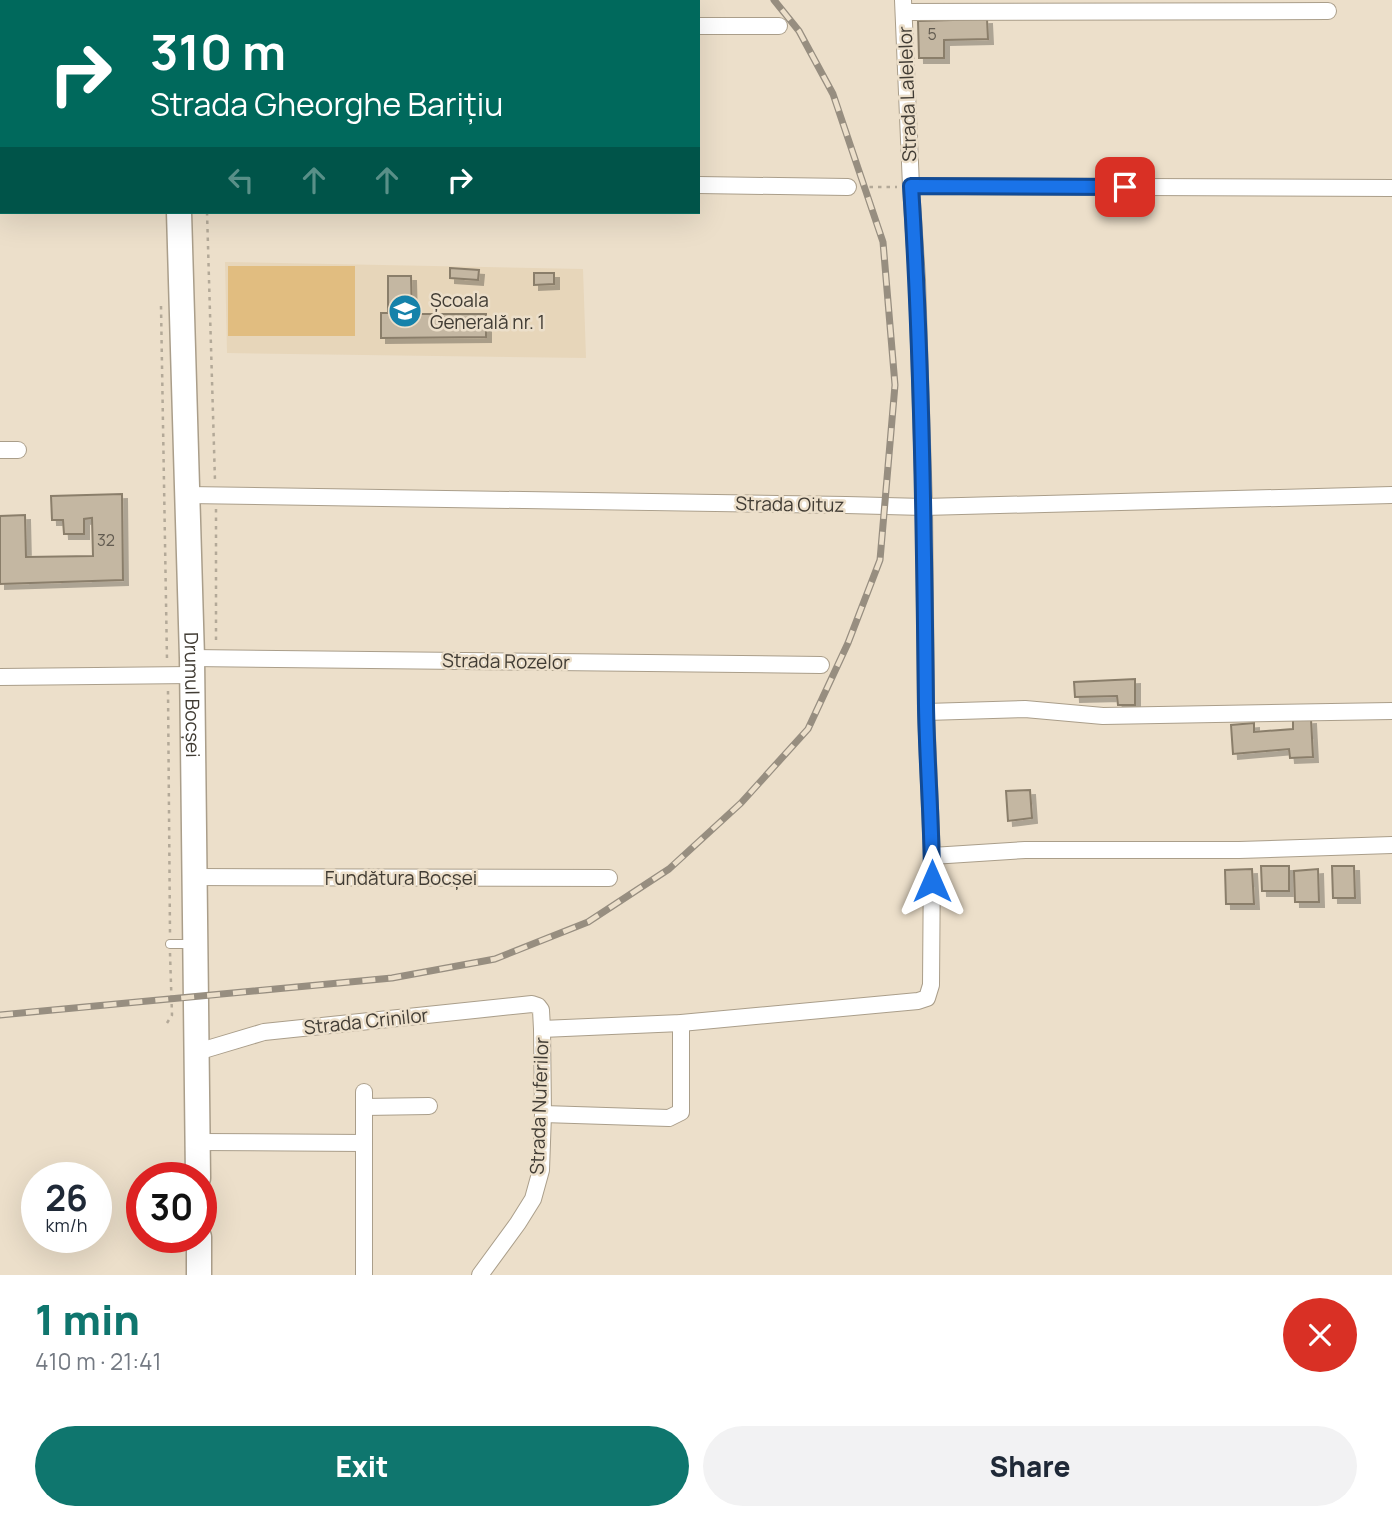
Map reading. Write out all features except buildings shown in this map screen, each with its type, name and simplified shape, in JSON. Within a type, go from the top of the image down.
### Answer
[{"type":"main road","name":"Drumul Bocșei","points":[[179,214],[188,495],[200,663],[194,877],[198,1162]]},
{"type":"main road","points":[[199,1253],[200,1275]]},
{"type":"street","points":[[903,6],[1328,11]]},
{"type":"street","name":"Strada Lalelelor","points":[[681,1023],[918,1001],[927,998],[931,985],[932,856],[926,712],[924,507],[917,280],[903,6]]},
{"type":"street","points":[[700,26],[779,26]]},
{"type":"street","points":[[700,185],[848,187]]},
{"type":"street","points":[[911,186],[1392,188]]},
{"type":"street","points":[[0,450],[18,450]]},
{"type":"street","name":"Strada Oituz","points":[[188,495],[924,507],[1392,495]]},
{"type":"street","name":"Strada Rozelor","points":[[0,677],[200,663],[821,665]]},
{"type":"street","points":[[926,712],[1025,709],[1103,716],[1392,711]]},
{"type":"street","points":[[932,856],[1025,850],[1239,850],[1392,845]]},
{"type":"street","name":"Fundătura Bocșei","points":[[194,877],[609,877]]},
{"type":"street","name":"Strada Crinilor","points":[[197,1052],[264,1032],[532,1004],[538,1006]]},
{"type":"street","name":"Strada Nuferilor","points":[[480,1275],[533,1199],[541,1170],[542,1029],[541,1010],[538,1006]]},
{"type":"street","points":[[542,1029],[681,1023],[681,1112],[669,1118],[542,1114]]},
{"type":"street","points":[[364,1275],[364,1100],[429,1106]]},
{"type":"street","points":[[198,1142],[364,1143]]},
{"type":"lane","points":[[170,944],[195,944]]},
{"type":"path","points":[[848,187],[911,186]]},
{"type":"path","points":[[200,663],[216,495],[207,214]]},
{"type":"path","points":[[160,301],[167,641]]},
{"type":"path","points":[[167,1023],[172,1014],[168,689]]},
{"type":"shaded area","name":"Școala Generală nr. 1","points":[[225,262],[583,269],[586,358],[227,353]]},
{"type":"shaded area","points":[[228,266],[355,266],[355,336],[228,336]]},
{"type":"railway","points":[[0,1015],[392,978],[495,959],[588,922],[669,869],[741,803],[808,729],[848,643],[880,560],[895,385],[883,242],[833,94],[799,31],[774,0]]},
{"type":"place","name":"Școala Generală nr. 1","points":[[405,311]]},
{"type":"route","points":[[932,881],[926,712],[924,507],[917,280],[911,186],[1125,187]]}]
